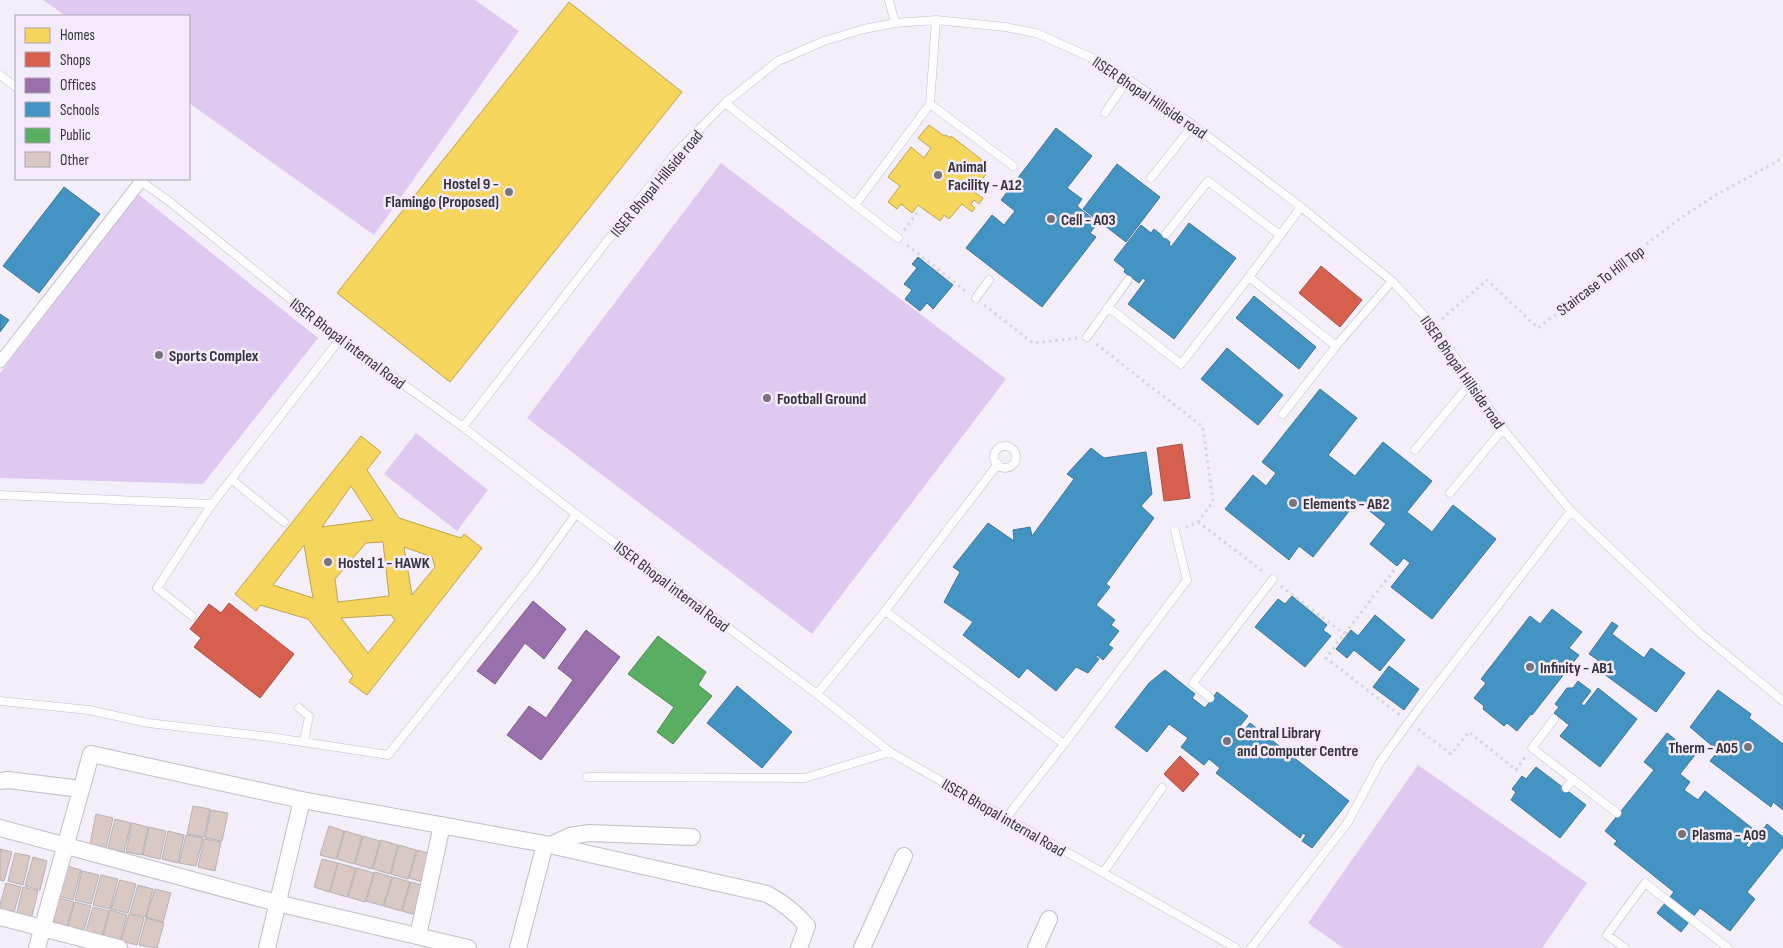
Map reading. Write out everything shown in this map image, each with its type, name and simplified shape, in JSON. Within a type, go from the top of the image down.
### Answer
[{"type":"street","points":[[0,362],[140,180]]},
{"type":"street","points":[[37,948],[91,754],[302,800],[548,844],[767,894],[789,907],[807,926],[799,948]]},
{"type":"street","points":[[0,781],[8,780],[81,789]]},
{"type":"street","points":[[267,948],[302,800]]},
{"type":"street","points":[[418,936],[442,825]]},
{"type":"street","points":[[0,828],[278,903],[468,948]]},
{"type":"street","points":[[548,844],[570,836],[588,833],[692,837]]},
{"type":"street","points":[[518,948],[548,844]]},
{"type":"street","points":[[868,946],[904,856]]},
{"type":"street","points":[[0,916],[119,948]]},
{"type":"street","points":[[1036,948],[1049,919]]},
{"type":"lane","points":[[889,0],[894,23]]},
{"type":"lane","points":[[855,205],[930,104],[936,20]]},
{"type":"lane","name":"IISER Bhopal Hillside road","points":[[463,427],[673,156],[725,103],[778,61],[824,41],[864,29],[894,23],[936,20],[1036,33],[1069,46],[1101,62],[1128,79],[1193,125],[1301,207],[1392,281],[1434,326],[1504,429],[1571,511],[1700,633],[1783,702]]},
{"type":"lane","points":[[0,75],[15,86]]},
{"type":"lane","points":[[1105,113],[1128,79]]},
{"type":"lane","points":[[725,103],[898,238]]},
{"type":"lane","points":[[930,104],[1013,166]]},
{"type":"lane","points":[[1151,178],[1193,125]]},
{"type":"lane","name":"IISER Bhopal internal Road","points":[[140,180],[340,339],[463,427],[817,694],[890,752],[1236,948]]},
{"type":"lane","points":[[1166,234],[1208,181],[1280,235]]},
{"type":"lane","points":[[1108,307],[1181,364],[1301,207]]},
{"type":"lane","points":[[1249,277],[1336,346]]},
{"type":"lane","points":[[976,298],[989,280]]},
{"type":"lane","points":[[1087,337],[1128,280]]},
{"type":"lane","points":[[1283,414],[1336,346],[1392,281]]},
{"type":"lane","points":[[192,616],[158,588],[212,504],[340,339]]},
{"type":"lane","points":[[1416,450],[1472,381]]},
{"type":"lane","points":[[1450,492],[1504,429]]},
{"type":"lane","points":[[817,694],[885,611],[998,464]]},
{"type":"lane","points":[[231,479],[284,522]]},
{"type":"lane","points":[[0,495],[212,504]]},
{"type":"lane","points":[[1251,948],[1348,822],[1380,762],[1409,722],[1571,511]]},
{"type":"lane","points":[[0,701],[89,710],[148,722],[388,755],[535,571],[576,514]]},
{"type":"lane","points":[[1006,818],[1187,580],[1175,531]]},
{"type":"lane","points":[[1210,698],[1193,683],[1273,579]]},
{"type":"lane","points":[[885,611],[1064,744]]},
{"type":"lane","points":[[299,708],[309,716],[304,742]]},
{"type":"lane","points":[[1554,719],[1532,748],[1617,813]]},
{"type":"lane","points":[[586,777],[805,778],[890,752]]},
{"type":"lane","points":[[1566,788],[1573,780]]},
{"type":"lane","points":[[1103,873],[1162,788]]},
{"type":"lane","points":[[1625,948],[1607,936],[1645,883],[1728,948]]},
{"type":"path","name":"Staircase To Hill Top","points":[[1434,326],[1487,280],[1538,328],[1682,217],[1716,195],[1783,158]]},
{"type":"path","points":[[917,212],[898,238],[1033,342],[1087,337],[1203,428],[1213,502],[1198,522]]},
{"type":"path","points":[[1394,570],[1326,658],[1451,754],[1469,732],[1516,770],[1532,748]]},
{"type":"shaded area","points":[[43,0],[475,0],[519,31],[374,235],[190,104],[190,15],[65,15]]},
{"type":"shaded area","name":"Football Ground","points":[[721,163],[1006,379],[812,634],[527,418]]},
{"type":"shaded area","name":"Sports Complex","points":[[138,194],[318,338],[203,484],[0,478],[0,373]]},
{"type":"shaded area","points":[[416,433],[488,490],[457,531],[384,474]]},
{"type":"shaded area","points":[[1418,765],[1587,883],[1542,948],[1343,948],[1308,923]]},
{"type":"building: Homes","name":"Hostel 9 - Flamingo (Proposed)","points":[[569,2],[682,92],[450,382],[337,293]]},
{"type":"building: Homes","name":"Animal Facility - A12","points":[[929,125],[944,136],[946,135],[950,138],[951,136],[986,165],[983,169],[987,173],[973,191],[983,198],[979,204],[974,200],[971,204],[975,208],[972,212],[962,204],[949,219],[944,215],[940,221],[918,205],[912,213],[901,204],[897,209],[888,202],[900,186],[888,177],[911,147],[924,158],[931,148],[918,138]]},
{"type":"building: Homes","name":"Hostel 1 - HAWK","points":[[361,436],[381,452],[367,470],[399,518],[461,538],[464,534],[482,548],[367,695],[349,682],[353,676],[308,619],[260,605],[256,611],[235,594]],"holes":[[[351,486],[373,520],[322,527]],[[383,542],[389,596],[338,602],[335,579],[366,543]],[[304,545],[313,598],[273,585]],[[404,547],[432,557],[435,567],[412,595]],[[391,615],[395,620],[368,653],[341,618]]]},
{"type":"building: Shops","points":[[1321,266],[1362,300],[1340,327],[1299,293]]},
{"type":"building: Shops","points":[[1182,444],[1190,498],[1164,501],[1157,448]]},
{"type":"building: Shops","points":[[229,603],[294,654],[260,698],[194,647],[201,638],[190,629],[209,604],[221,613]]},
{"type":"building: Shops","points":[[1180,756],[1199,774],[1183,792],[1164,774]]},
{"type":"building: Offices","points":[[533,601],[566,629],[544,659],[525,643],[495,684],[477,671]]},
{"type":"building: Offices","points":[[586,630],[620,657],[541,760],[507,735],[529,706],[546,718],[573,680],[558,668]]},
{"type":"building: Schools","name":"Cell - A03","points":[[1056,128],[1092,156],[1067,188],[1082,199],[1077,206],[1098,223],[1090,233],[1096,237],[1042,307],[966,248],[992,215],[1004,225],[1015,211],[1001,200]]},
{"type":"building: Schools","name":"Cell - A03","points":[[1117,164],[1160,197],[1126,242],[1083,209]]},
{"type":"building: Schools","points":[[64,187],[100,214],[39,293],[3,266]]},
{"type":"building: Schools","name":"Cell - A03","points":[[1189,223],[1236,258],[1174,339],[1128,304],[1146,280],[1143,278],[1139,283],[1124,272],[1125,269],[1114,260],[1141,225],[1151,233],[1154,229],[1170,242],[1171,247]]},
{"type":"building: Schools","points":[[918,257],[953,285],[933,309],[927,303],[920,311],[905,299],[912,290],[904,284],[917,268],[912,264]]},
{"type":"building: Schools","points":[[1254,296],[1316,347],[1299,369],[1236,318]]},
{"type":"building: Schools","points":[[0,314],[9,320],[0,332]]},
{"type":"building: Schools","points":[[1227,348],[1283,395],[1258,425],[1201,379]]},
{"type":"building: Schools","name":"Elements - AB2","points":[[1320,389],[1357,418],[1328,455],[1355,476],[1383,442],[1432,481],[1407,512],[1432,532],[1453,505],[1496,539],[1432,619],[1391,587],[1410,563],[1404,558],[1397,566],[1370,544],[1386,524],[1357,501],[1313,557],[1299,546],[1289,560],[1225,509],[1253,475],[1266,486],[1276,473],[1262,462]]},
{"type":"building: Schools","points":[[1091,448],[1104,458],[1146,452],[1152,494],[1141,506],[1154,518],[1106,584],[1110,587],[1096,605],[1115,620],[1111,625],[1119,631],[1108,645],[1113,648],[1103,660],[1097,655],[1096,657],[1099,659],[1088,673],[1076,667],[1056,691],[1027,668],[1019,678],[963,635],[973,622],[944,602],[960,572],[953,567],[988,523],[1014,541],[1013,530],[1030,527],[1032,536],[1074,479],[1067,474]]},
{"type":"building: Schools","points":[[1292,596],[1327,625],[1323,630],[1331,636],[1305,667],[1255,627],[1278,599],[1285,604]]},
{"type":"building: Schools","name":"Infinity - AB1","points":[[1552,609],[1582,632],[1569,648],[1579,655],[1532,715],[1517,731],[1507,723],[1504,726],[1483,709],[1484,706],[1474,698],[1486,683],[1481,679],[1530,616],[1540,624]]},
{"type":"building: Schools","points":[[1375,615],[1405,640],[1380,671],[1354,650],[1347,658],[1336,649],[1351,630],[1358,636]]},
{"type":"building: Schools","points":[[1612,622],[1618,626],[1612,634],[1644,658],[1651,648],[1685,673],[1656,712],[1593,666],[1598,660],[1589,654]]},
{"type":"building: Schools","points":[[1389,666],[1419,689],[1404,710],[1373,687]]},
{"type":"building: Schools","points":[[1165,670],[1195,694],[1192,698],[1205,708],[1217,692],[1248,716],[1240,726],[1245,729],[1250,723],[1349,801],[1312,848],[1302,841],[1306,835],[1303,833],[1300,838],[1216,773],[1220,768],[1209,759],[1204,765],[1181,747],[1188,738],[1169,724],[1147,752],[1115,727],[1149,683]]},
{"type":"building: Schools","points":[[1578,681],[1591,691],[1581,704],[1584,706],[1598,688],[1637,719],[1600,767],[1560,736],[1569,725],[1554,713],[1559,707],[1555,704],[1567,688],[1573,688]]},
{"type":"building: Schools","points":[[737,686],[792,732],[762,768],[707,723]]},
{"type":"building: Schools","name":"Therm - A05","points":[[1718,690],[1751,714],[1749,718],[1783,744],[1783,810],[1773,802],[1771,807],[1710,761],[1718,751],[1690,727]]},
{"type":"building: Schools","name":"Plasma - A09","points":[[1667,733],[1695,755],[1680,774],[1690,782],[1684,790],[1698,800],[1705,791],[1757,832],[1746,845],[1749,848],[1767,824],[1783,837],[1783,847],[1747,892],[1755,899],[1730,931],[1700,908],[1681,932],[1657,913],[1674,892],[1614,844],[1617,841],[1605,831],[1654,770],[1644,762]]},
{"type":"building: Schools","points":[[1536,767],[1586,805],[1560,838],[1511,800],[1516,792],[1512,789],[1522,776],[1526,779]]},
{"type":"building: Public","points":[[658,636],[706,672],[698,685],[712,696],[673,744],[657,732],[674,707],[628,674]]},
{"type":"building: Other","points":[[193,806],[210,809],[204,837],[187,834]]},
{"type":"building: Other","points":[[211,810],[228,813],[222,841],[205,838]]},
{"type":"building: Other","points":[[96,814],[113,818],[106,848],[90,844]]},
{"type":"building: Other","points":[[115,819],[131,823],[124,852],[108,848]]},
{"type":"building: Other","points":[[132,823],[148,827],[142,855],[126,852]]},
{"type":"building: Other","points":[[329,826],[344,831],[336,859],[320,855]]},
{"type":"building: Other","points":[[149,827],[166,831],[160,859],[143,855]]},
{"type":"building: Other","points":[[168,831],[184,835],[178,863],[162,859]]},
{"type":"building: Other","points":[[345,831],[362,836],[354,864],[337,859]]},
{"type":"building: Other","points":[[186,835],[203,838],[196,866],[179,863]]},
{"type":"building: Other","points":[[363,836],[380,841],[372,869],[355,864]]},
{"type":"building: Other","points":[[204,839],[221,842],[215,871],[198,867]]},
{"type":"building: Other","points":[[381,840],[398,845],[390,874],[373,869]]},
{"type":"building: Other","points":[[399,845],[416,850],[408,879],[391,874]]},
{"type":"building: Other","points":[[0,849],[12,852],[4,881],[0,880]]},
{"type":"building: Other","points":[[417,850],[435,855],[426,883],[409,878]]},
{"type":"building: Other","points":[[15,853],[30,856],[23,885],[8,881]]},
{"type":"building: Other","points":[[33,857],[47,861],[40,890],[25,886]]},
{"type":"building: Other","points":[[322,859],[338,863],[329,892],[314,887]]},
{"type":"building: Other","points":[[338,863],[356,868],[347,897],[330,892]]},
{"type":"building: Other","points":[[67,866],[81,870],[73,900],[59,896]]},
{"type":"building: Other","points":[[357,868],[374,873],[365,902],[348,897]]},
{"type":"building: Other","points":[[82,871],[99,875],[91,904],[75,900]]},
{"type":"building: Other","points":[[375,872],[392,877],[383,906],[366,901]]},
{"type":"building: Other","points":[[101,875],[118,879],[110,909],[93,905]]},
{"type":"building: Other","points":[[393,877],[410,882],[401,911],[384,906]]},
{"type":"building: Other","points":[[120,880],[136,884],[128,913],[111,909]]},
{"type":"building: Other","points":[[411,882],[428,887],[420,916],[402,911]]},
{"type":"building: Other","points":[[6,883],[21,887],[13,916],[0,912]]},
{"type":"building: Other","points":[[138,885],[153,889],[146,917],[130,913]]},
{"type":"building: Other","points":[[23,887],[38,891],[31,920],[16,916]]},
{"type":"building: Other","points":[[155,889],[171,893],[163,922],[146,917]]},
{"type":"building: Other","points":[[59,898],[74,902],[67,926],[53,921]]},
{"type":"building: Other","points":[[75,902],[91,906],[84,930],[68,926]]},
{"type":"building: Other","points":[[93,907],[109,911],[102,936],[86,931]]},
{"type":"building: Other","points":[[110,910],[127,915],[120,941],[103,936]]},
{"type":"building: Other","points":[[129,914],[144,918],[137,945],[121,941]]},
{"type":"building: Other","points":[[146,918],[164,923],[157,948],[139,945]]},
{"type":"place","name":"Animal Facility - A12","points":[[938,175]]},
{"type":"place","name":"Hostel 9 - Flamingo (Proposed)","points":[[509,192]]},
{"type":"place","name":"Cell - A03","points":[[1051,219]]},
{"type":"place","name":"Sports Complex","points":[[159,355]]},
{"type":"place","name":"Football Ground","points":[[767,398]]},
{"type":"place","name":"Elements - AB2","points":[[1293,503]]},
{"type":"place","name":"Hostel 1 - HAWK","points":[[328,562]]},
{"type":"place","name":"Infinity - AB1","points":[[1530,667]]},
{"type":"place","name":"Central Library and Computer Centre","points":[[1227,741]]},
{"type":"place","name":"Therm - A05","points":[[1748,747]]},
{"type":"place","name":"Plasma - A09","points":[[1682,834]]}]
